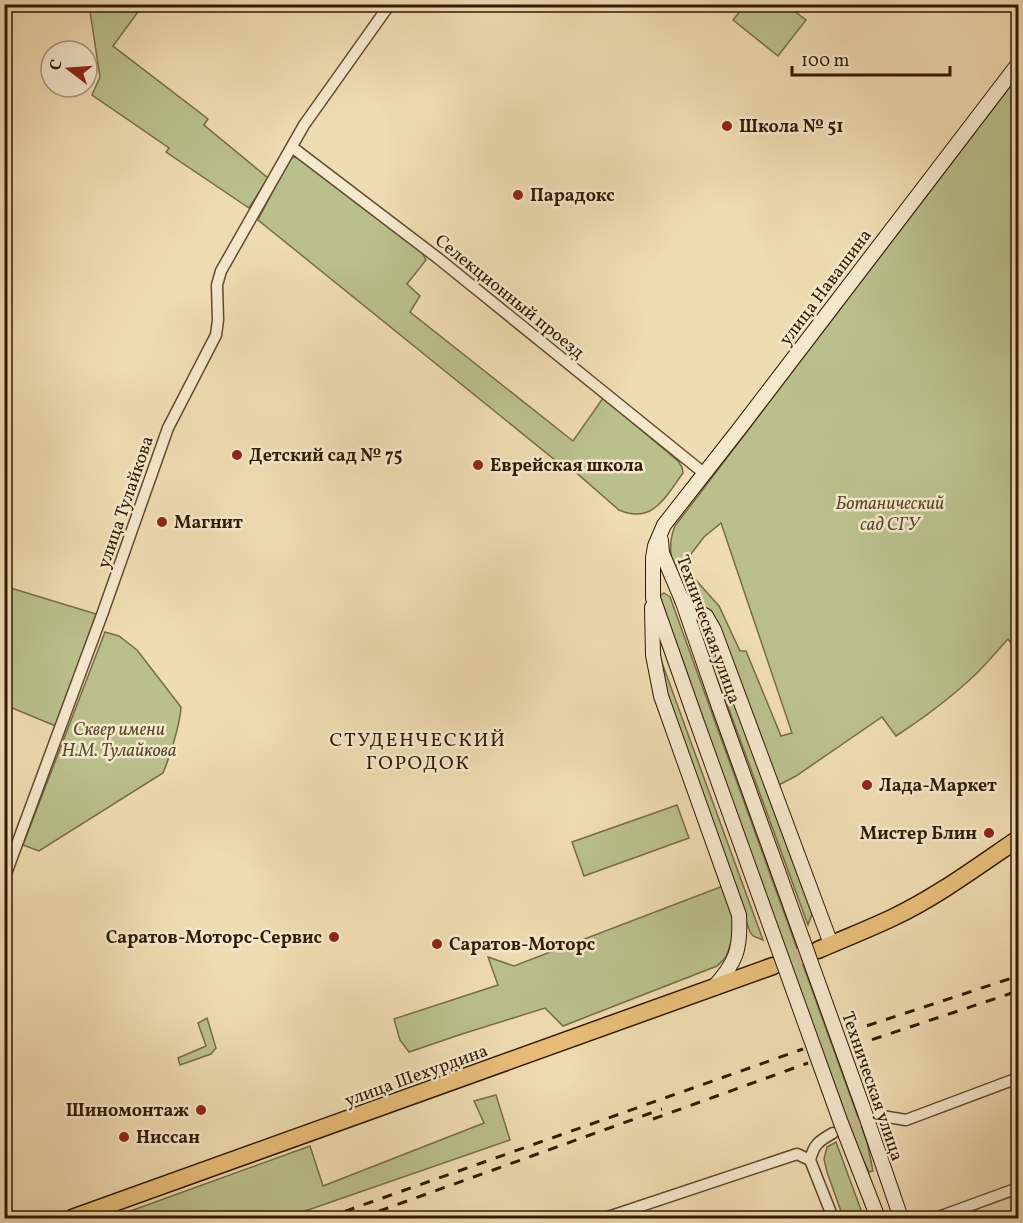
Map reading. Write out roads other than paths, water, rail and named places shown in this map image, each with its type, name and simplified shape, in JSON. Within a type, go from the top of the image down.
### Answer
[{"type":"main road","name":"улица Навашина","points":[[660,532],[1018,64]]},
{"type":"main road","name":"Техническая улица","points":[[660,532],[662,553],[901,1218]]},
{"type":"main road","name":"Техническая улица","points":[[660,532],[653,558],[653,596],[841,1123],[878,1218]]},
{"type":"main road","points":[[679,595],[692,609],[706,616],[714,630],[824,947],[919,904],[965,876],[1018,838]]},
{"type":"main road","points":[[653,596],[653,655],[661,696],[739,915],[739,945],[735,959],[726,975],[713,988]]},
{"type":"main road","name":"улица Шехурдина","points":[[72,1218],[773,966]]},
{"type":"street","name":"улица Тулайкова","points":[[4,879],[168,428],[216,335],[217,285],[221,271],[304,125],[390,4]]},
{"type":"street","name":"Селекционный проезд","points":[[292,147],[433,254],[705,474]]},
{"type":"street","points":[[653,596],[656,584],[663,581],[671,583],[679,595]]},
{"type":"street","points":[[876,1115],[906,1120],[1018,1078]]},
{"type":"street","points":[[833,1133],[813,1147],[810,1160],[833,1218]]},
{"type":"street","points":[[605,1218],[797,1154],[810,1160]]},
{"type":"street","points":[[937,1218],[1018,1188]]},
{"type":"tunnel","points":[[773,966],[818,950]]},
{"type":"tunnel","points":[[837,1132],[873,1116]]},
{"type":"railway","points":[[848,1032],[1018,976]]},
{"type":"railway","points":[[853,1046],[1018,991]]},
{"type":"railway","points":[[326,1218],[803,1049]]},
{"type":"railway","points":[[653,1119],[808,1063]]},
{"type":"railway","points":[[360,1218],[662,1109]]},
{"type":"place","name":"Школа № 51","points":[[727,126]]},
{"type":"place","name":"Парадокс","points":[[518,195]]},
{"type":"place","name":"Детский сад № 75","points":[[237,455]]},
{"type":"place","name":"Еврейская школа","points":[[478,465]]},
{"type":"place","name":"Магнит","points":[[162,522]]},
{"type":"place","name":"Лада-Маркет","points":[[867,785]]},
{"type":"place","name":"Мистер Блин","points":[[989,833]]},
{"type":"place","name":"Саратов-Моторс-Сервис","points":[[334,937]]},
{"type":"place","name":"Саратов-Моторс","points":[[437,944]]},
{"type":"place","name":"Шиномонтаж","points":[[201,1110]]},
{"type":"place","name":"Ниссан","points":[[124,1137]]},
{"type":"district","name":"СТУДЕНЧЕСКИЙ ГОРОДОК","points":[[418,750]]},
{"type":"park label","name":"Ботанический сад СГУ","points":[[890,513]]},
{"type":"park label","name":"Сквер имени Н.М. Тулайкова","points":[[119,739]]}]
